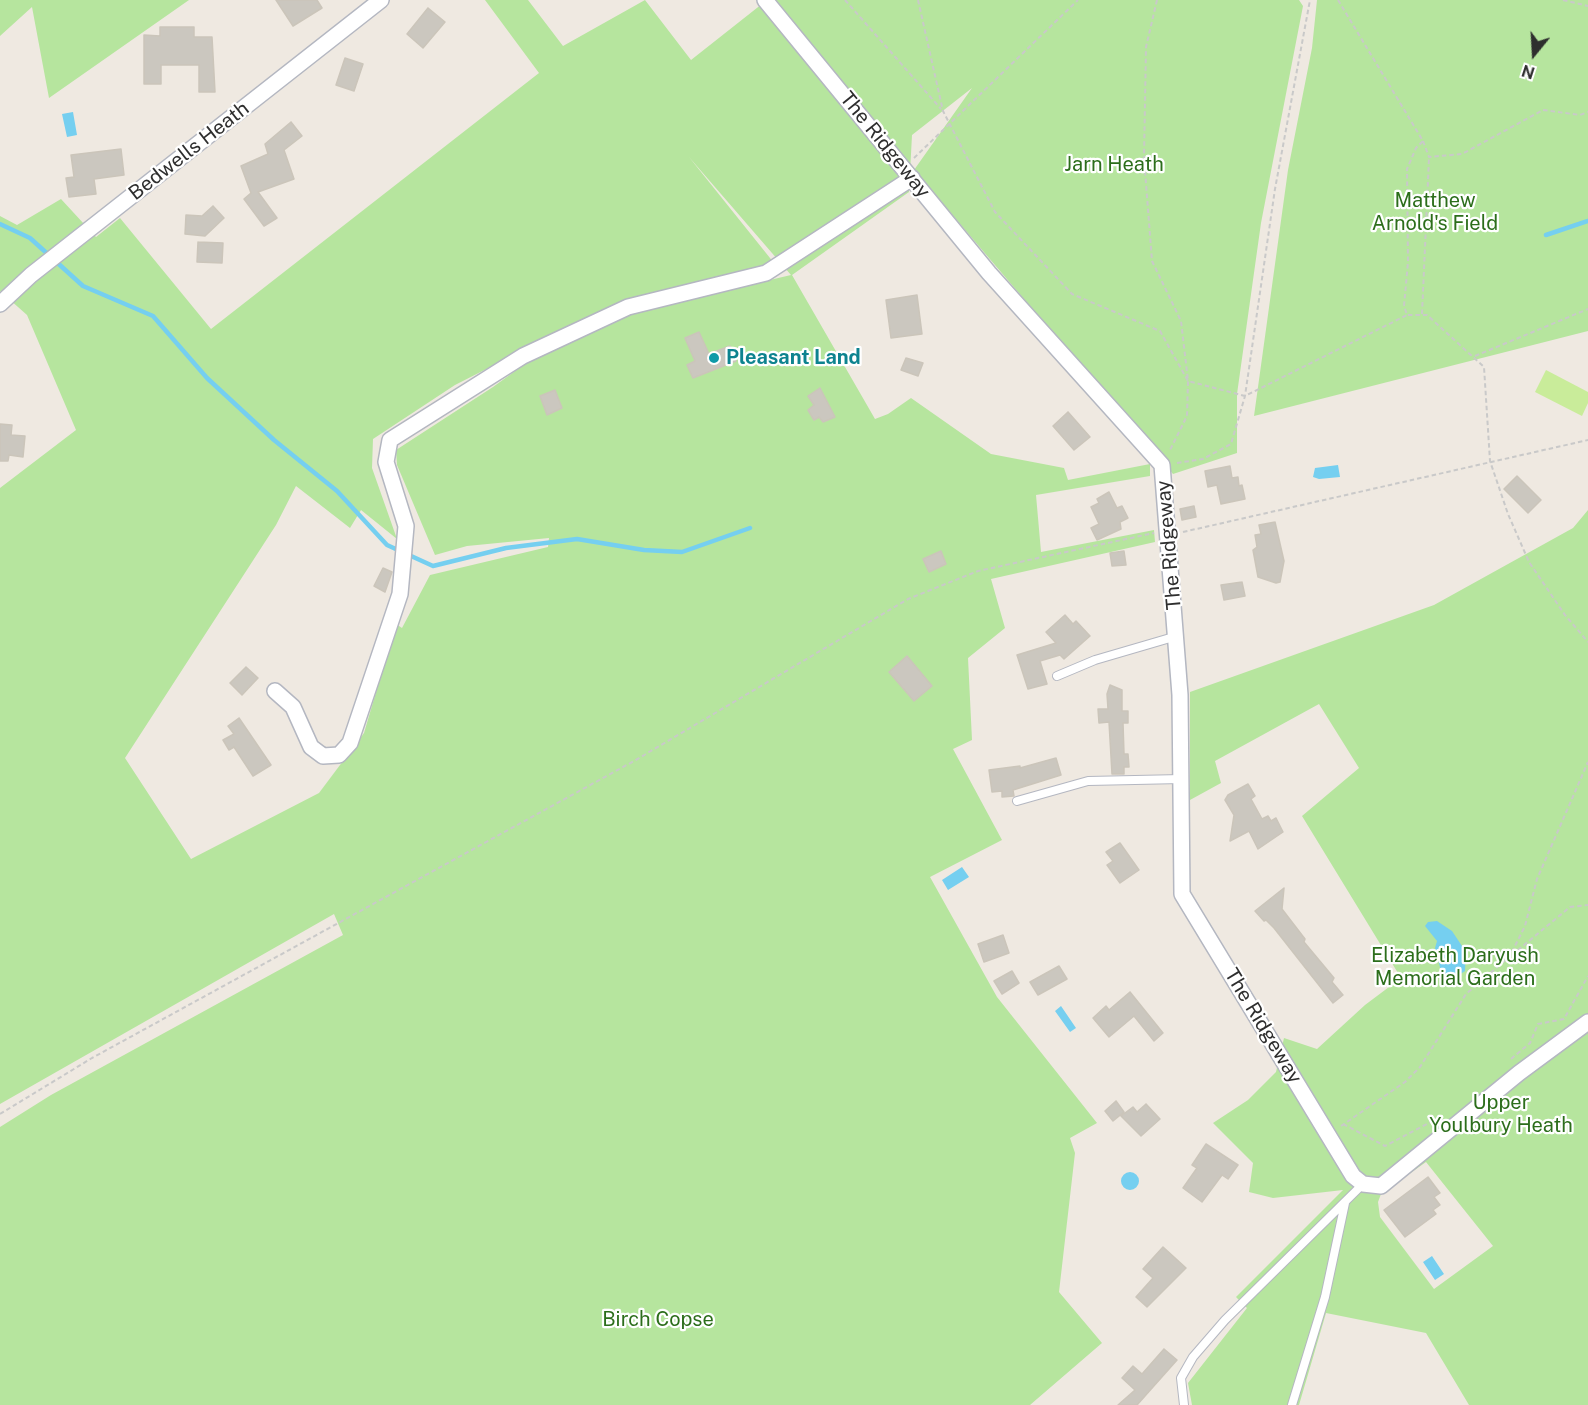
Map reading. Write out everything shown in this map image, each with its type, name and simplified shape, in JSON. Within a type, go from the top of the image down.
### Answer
[{"type":"street","name":"Bedwells Heath","points":[[0,304],[31,274],[381,0]]},
{"type":"street","name":"The Ridgeway","points":[[765,0],[990,273],[1162,465],[1177,636],[1182,779],[1182,894],[1353,1176],[1363,1184]]},
{"type":"street","points":[[275,691],[293,707],[311,747],[323,756],[339,755],[350,743],[400,594],[406,526],[386,462],[390,440],[523,356],[628,307],[766,273],[908,173]]},
{"type":"street","points":[[1363,1184],[1381,1186],[1519,1073],[1588,1022]]},
{"type":"lane","points":[[1057,676],[1095,660],[1177,636]]},
{"type":"lane","points":[[1017,801],[1088,781],[1182,779]]},
{"type":"lane","points":[[1184,1405],[1182,1378],[1193,1357],[1233,1311],[1363,1184]]},
{"type":"lane","points":[[1292,1405],[1325,1297],[1346,1202]]},
{"type":"path","points":[[845,0],[943,111],[995,212],[1072,294],[1160,331],[1188,381],[1245,396],[1407,315],[1422,314],[1475,356],[1484,367],[1490,461],[1529,562],[1565,615],[1588,642]]},
{"type":"path","points":[[918,0],[943,111]]},
{"type":"path","points":[[908,173],[951,123],[1078,0]]},
{"type":"path","points":[[1157,0],[1146,48],[1144,158],[1152,261],[1181,321],[1188,381],[1186,416],[1162,465]]},
{"type":"path","points":[[1162,465],[1203,459],[1231,444],[1245,396],[1275,189],[1310,0]]},
{"type":"path","points":[[1338,0],[1423,141],[1429,157],[1422,314]]},
{"type":"path","points":[[1563,0],[1588,6]]},
{"type":"path","points":[[1429,157],[1462,154],[1543,110],[1580,115],[1588,112]]},
{"type":"path","points":[[1407,315],[1404,306],[1408,262],[1407,169],[1416,148],[1423,141]]},
{"type":"path","points":[[1475,356],[1588,309]]},
{"type":"path","points":[[0,1114],[102,1053],[634,761],[908,599],[978,571],[1588,440]]},
{"type":"path","points":[[1510,956],[1525,926],[1537,879],[1588,762]]},
{"type":"path","points":[[1329,1134],[1405,1082],[1420,1067],[1466,994],[1570,907],[1588,905]]},
{"type":"path","points":[[1504,1065],[1530,1043],[1538,1024],[1564,1019],[1588,976]]},
{"type":"path","points":[[1343,1124],[1385,1146],[1442,1115]]},
{"type":"green space","points":[[0,0],[189,0],[49,98],[32,7],[0,36]]},
{"type":"green space","points":[[485,0],[528,0],[563,46],[645,0],[691,60],[767,0],[1299,0],[1303,6],[1261,223],[1237,394],[1237,453],[1173,474],[914,170],[972,88],[912,135],[909,192],[792,275],[875,419],[888,414],[911,398],[991,454],[1064,468],[1068,480],[1150,464],[1150,476],[1036,495],[1041,552],[1154,530],[1155,542],[991,579],[1005,628],[968,658],[972,740],[953,749],[1002,840],[930,877],[997,997],[1097,1123],[1070,1138],[1075,1153],[1059,1292],[1102,1343],[1030,1405],[0,1405],[0,1127],[51,1095],[343,935],[334,914],[0,1104],[0,488],[76,430],[27,315],[0,291],[0,216],[17,225],[61,199],[96,237],[120,218],[211,329],[539,73]],"holes":[[[689,157],[791,275],[630,313],[536,356],[396,450],[397,465],[435,555],[467,546],[549,538],[548,547],[430,575],[402,628],[396,624],[364,733],[319,793],[191,859],[125,758],[276,525],[296,486],[350,528],[361,510],[397,539],[372,468],[373,439],[455,385],[573,325],[774,263]]]},
{"type":"green space","name":"Matthew Arnold's Field","points":[[1317,0],[1588,0],[1588,331],[1254,416],[1288,170],[1312,48]]},
{"type":"green space","points":[[1546,370],[1588,392],[1588,403],[1582,416],[1535,392]]},
{"type":"green space","points":[[1588,510],[1588,1405],[1469,1405],[1426,1333],[1326,1313],[1299,1405],[1192,1405],[1188,1383],[1247,1308],[1236,1297],[1343,1190],[1273,1198],[1249,1192],[1253,1163],[1213,1123],[1248,1100],[1276,1072],[1284,1038],[1317,1049],[1365,1005],[1401,978],[1302,816],[1359,768],[1319,704],[1215,761],[1221,783],[1190,800],[1190,692],[1434,605],[1573,528]],"holes":[[[1426,1162],[1493,1246],[1434,1289],[1380,1217],[1378,1202],[1381,1194]]]},
{"type":"water","points":[[73,112],[77,135],[67,137],[62,114]]},
{"type":"water","points":[[1338,465],[1340,477],[1319,479],[1313,477],[1315,468]]},
{"type":"water","points":[[962,867],[969,877],[948,890],[942,880]]},
{"type":"water","points":[[1437,921],[1452,931],[1466,952],[1465,971],[1459,975],[1450,977],[1441,971],[1435,948],[1437,941],[1425,926],[1428,922]]},
{"type":"water","points":[[1061,1006],[1076,1028],[1070,1032],[1055,1011]]},
{"type":"water","points":[[1130,1172],[1136,1175],[1139,1181],[1136,1187],[1130,1190],[1124,1187],[1121,1181],[1124,1175]]},
{"type":"water","points":[[1432,1256],[1444,1274],[1435,1280],[1423,1262]]},
{"type":"building","points":[[276,0],[317,0],[322,8],[293,26]]},
{"type":"building","points":[[428,8],[445,22],[423,48],[407,34]]},
{"type":"building","points":[[160,27],[194,27],[194,37],[212,37],[215,92],[199,92],[199,65],[161,65],[161,84],[144,84],[144,35],[160,36]]},
{"type":"building","points":[[345,58],[363,64],[354,91],[336,85]]},
{"type":"building","points":[[291,122],[302,136],[284,150],[294,179],[258,192],[277,218],[264,226],[244,199],[251,193],[241,166],[268,154],[265,144]]},
{"type":"building","points":[[121,149],[124,175],[94,179],[96,194],[69,197],[66,178],[74,177],[71,155]]},
{"type":"building","points":[[213,206],[224,218],[205,236],[185,234],[186,215],[202,216]]},
{"type":"building","points":[[198,242],[223,243],[222,263],[197,262]]},
{"type":"building","points":[[917,295],[922,334],[891,338],[886,300]]},
{"type":"building","name":"Pleasant Land","points":[[699,332],[709,354],[730,346],[736,361],[693,378],[687,365],[695,361],[685,338]]},
{"type":"building","points":[[906,358],[923,363],[918,376],[901,370]]},
{"type":"building","points":[[820,388],[835,417],[823,422],[819,417],[814,420],[808,410],[814,405],[808,396]]},
{"type":"building","points":[[555,390],[562,408],[547,415],[540,396]]},
{"type":"building","points":[[1068,412],[1090,437],[1074,450],[1053,426]]},
{"type":"building","points":[[0,424],[12,425],[11,435],[25,436],[23,457],[9,455],[8,461],[0,461]]},
{"type":"building","points":[[1230,466],[1232,478],[1238,477],[1245,499],[1221,504],[1217,485],[1208,487],[1205,471]]},
{"type":"building","points":[[1517,476],[1541,500],[1528,513],[1504,489]]},
{"type":"building","points":[[1109,492],[1117,508],[1122,506],[1128,518],[1120,522],[1121,529],[1097,540],[1091,528],[1099,524],[1091,507],[1099,503],[1097,499]]},
{"type":"building","points":[[1194,506],[1196,517],[1182,520],[1180,509]]},
{"type":"building","points":[[1275,522],[1284,561],[1280,582],[1276,583],[1258,577],[1253,550],[1257,547],[1255,535],[1261,534],[1259,525]]},
{"type":"building","points":[[941,551],[946,564],[929,572],[923,559]]},
{"type":"building","points":[[1124,551],[1126,565],[1112,566],[1110,553]]},
{"type":"building","points":[[383,568],[392,572],[385,592],[374,586]]},
{"type":"building","points":[[1242,582],[1245,596],[1224,600],[1221,585]]},
{"type":"building","points":[[1065,615],[1073,624],[1076,621],[1090,636],[1064,659],[1060,655],[1040,661],[1047,684],[1028,689],[1017,655],[1056,643],[1046,632]]},
{"type":"building","points":[[907,656],[932,686],[914,701],[889,672]]},
{"type":"building","points":[[246,667],[258,678],[242,695],[230,683]]},
{"type":"building","points":[[1110,685],[1122,690],[1122,711],[1128,711],[1128,723],[1123,723],[1124,754],[1128,754],[1129,767],[1124,767],[1124,774],[1112,774],[1109,722],[1099,723],[1098,709],[1108,709],[1107,694]]},
{"type":"building","points":[[239,718],[271,765],[253,776],[234,747],[229,750],[223,740],[234,734],[228,726]]},
{"type":"building","points":[[1056,758],[1061,775],[1013,790],[1014,796],[1002,797],[1002,791],[992,792],[989,770],[1020,766],[1020,768]]},
{"type":"building","points":[[1248,784],[1255,796],[1251,799],[1262,819],[1268,816],[1271,821],[1276,818],[1283,832],[1258,849],[1249,831],[1230,841],[1234,815],[1225,800],[1228,795]]},
{"type":"building","points":[[1120,843],[1139,870],[1120,883],[1107,865],[1113,861],[1106,852]]},
{"type":"building","points":[[1284,888],[1282,909],[1305,939],[1304,942],[1334,978],[1332,982],[1343,995],[1333,1003],[1274,928],[1255,911]]},
{"type":"building","points":[[1003,935],[1009,953],[984,962],[978,944]]},
{"type":"building","points":[[1059,966],[1067,979],[1038,995],[1030,982]]},
{"type":"building","points":[[1012,971],[1019,983],[1002,994],[994,981]]},
{"type":"building","points":[[1130,992],[1163,1033],[1154,1041],[1134,1016],[1109,1037],[1093,1018],[1106,1006],[1109,1010]]},
{"type":"building","points":[[1116,1101],[1124,1112],[1113,1121],[1105,1111]]},
{"type":"building","points":[[1146,1104],[1160,1119],[1141,1136],[1121,1116],[1133,1107],[1137,1112]]},
{"type":"building","points":[[1206,1144],[1238,1165],[1228,1179],[1222,1175],[1202,1202],[1183,1188],[1197,1168],[1192,1165]]},
{"type":"building","points":[[1428,1177],[1440,1193],[1434,1197],[1440,1205],[1433,1210],[1436,1214],[1405,1237],[1384,1210]]},
{"type":"building","points":[[1163,1247],[1186,1268],[1147,1307],[1136,1297],[1153,1278],[1143,1269]]},
{"type":"building","points":[[1164,1349],[1177,1360],[1137,1405],[1118,1405],[1135,1390],[1122,1378],[1133,1366],[1142,1374]]},
{"type":"waterway","points":[[1546,235],[1588,221]]},
{"type":"waterway","points":[[0,224],[30,238],[83,286],[153,316],[207,378],[274,440],[337,491],[387,545],[433,566],[506,548],[577,539],[644,550],[682,552],[750,528]]},
{"type":"place","name":"Pleasant Land","points":[[714,358]]},
{"type":"park label","name":"Jarn Heath","points":[[1114,165]]},
{"type":"park label","name":"Elizabeth Daryush Memorial Garden","points":[[1455,968]]},
{"type":"park label","name":"Upper Youlbury Heath","points":[[1501,1114]]},
{"type":"park label","name":"Birch Copse","points":[[658,1320]]}]
